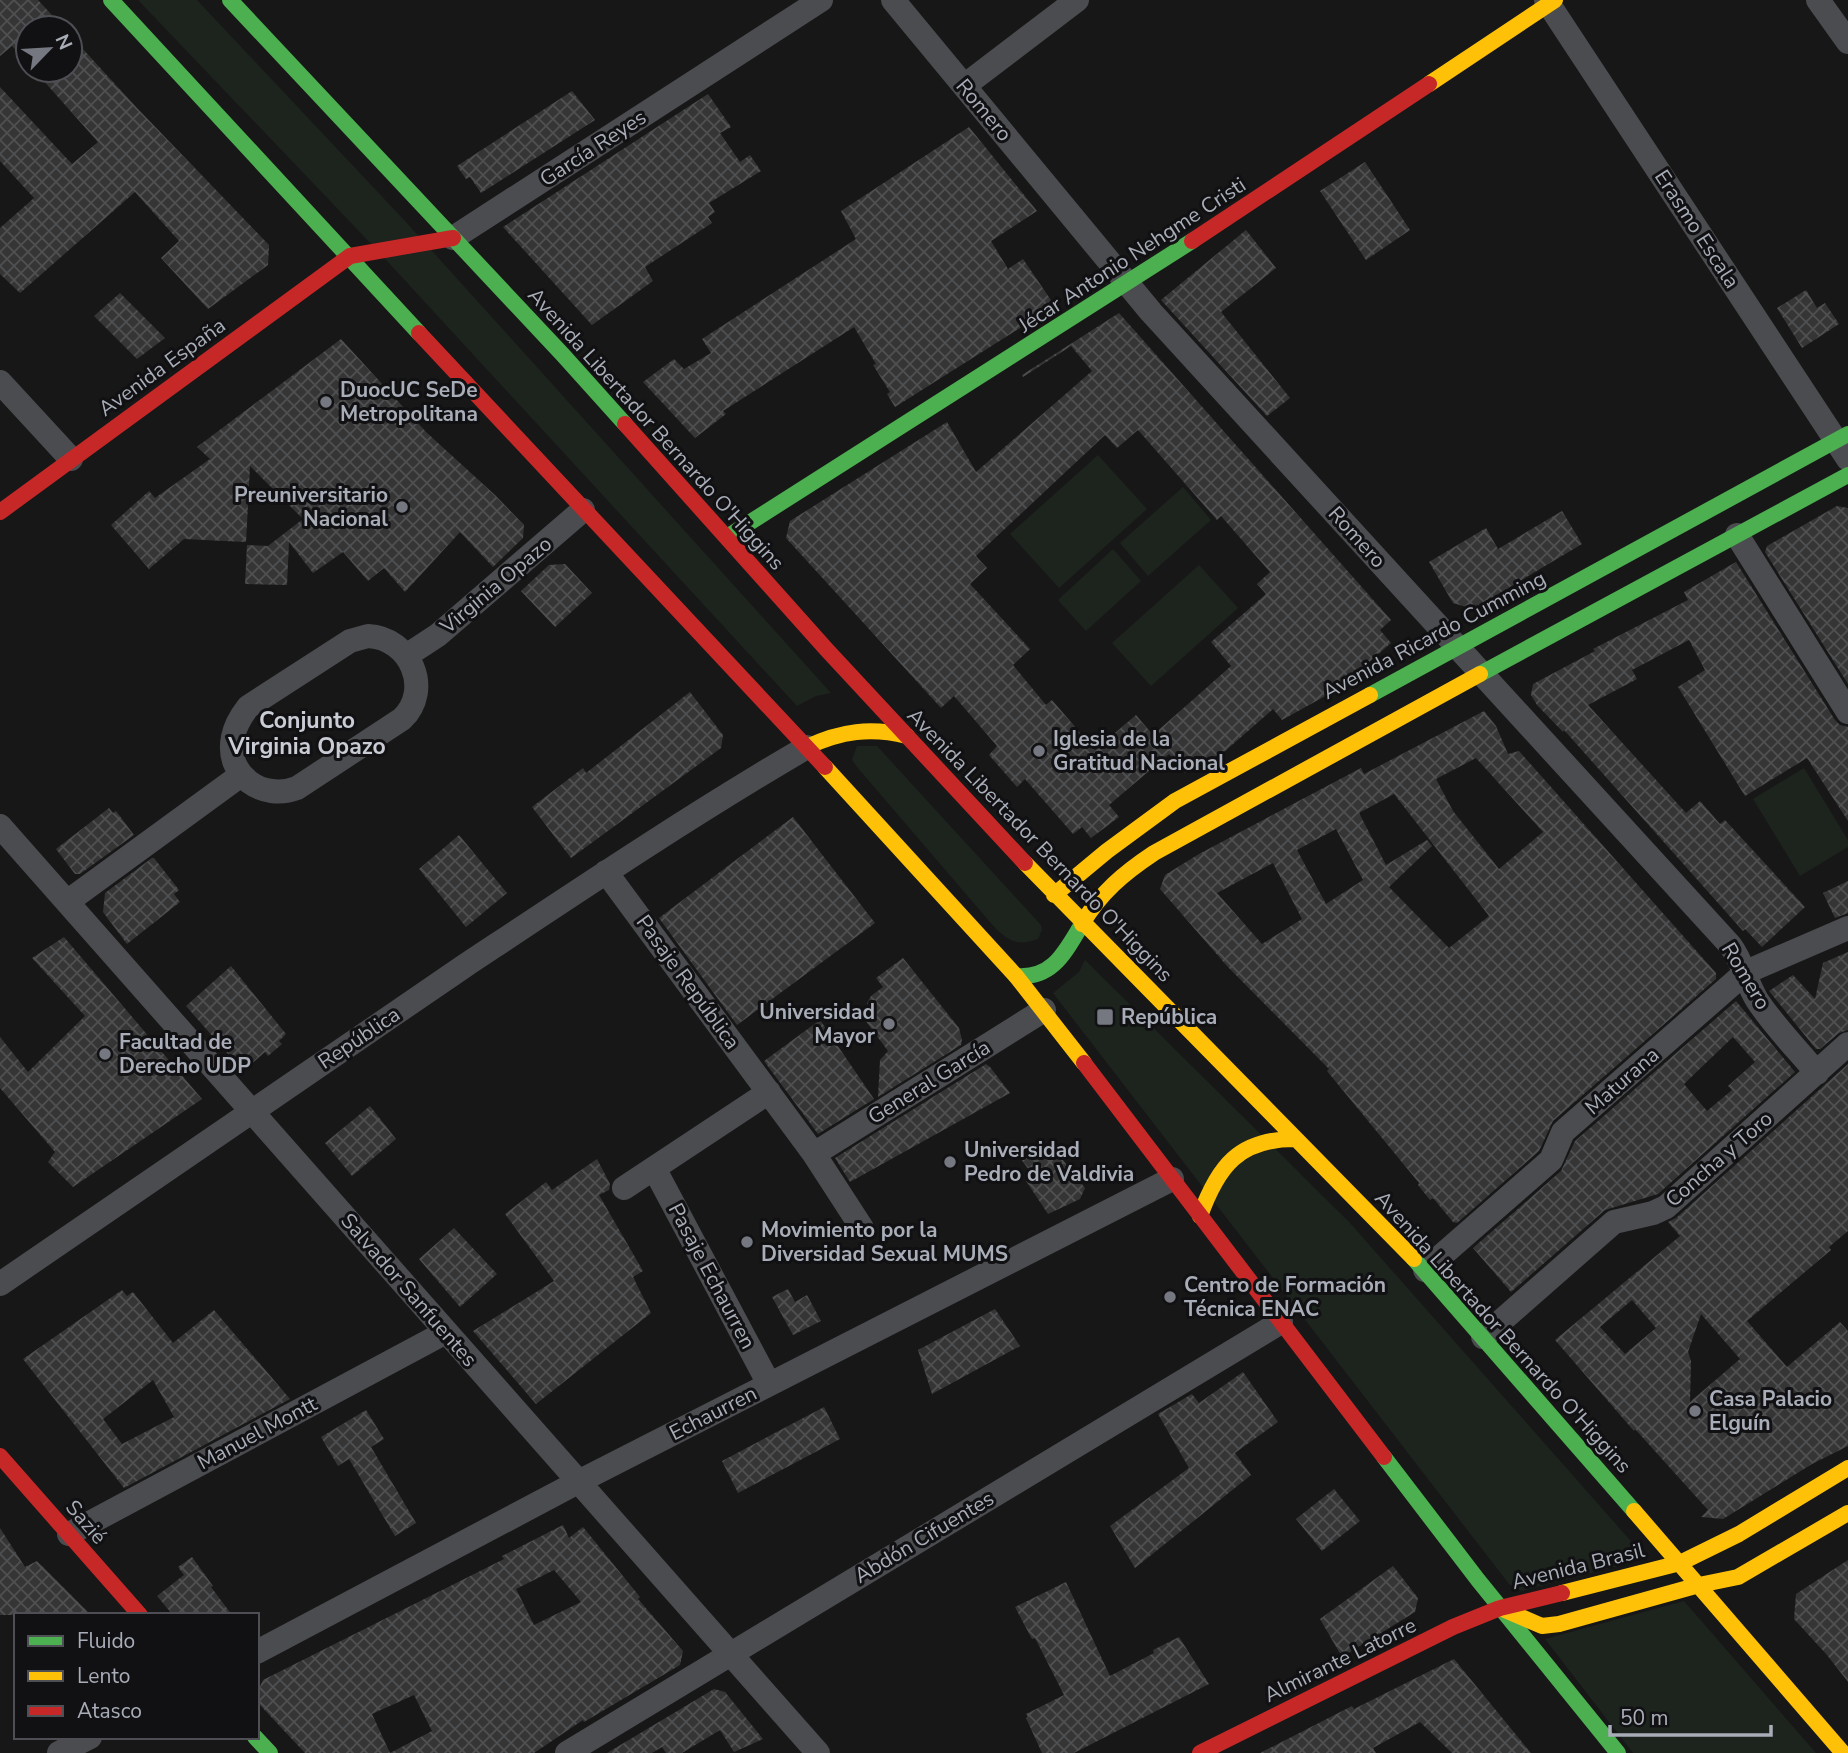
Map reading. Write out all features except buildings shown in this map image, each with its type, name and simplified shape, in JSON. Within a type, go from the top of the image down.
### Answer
[{"type":"main road","points":[[111,0],[583,510],[807,747],[1016,976],[1500,1608],[1618,1753]]},
{"type":"main road","name":"Avenida Libertador Bernardo O'Higgins","points":[[230,0],[563,355],[827,650],[1082,925],[1425,1270],[1843,1753]]},
{"type":"main road","name":"Jécar Antonio Nehgme Cristi","points":[[727,537],[1128,284],[1550,2]]},
{"type":"main road","name":"García Reyes","points":[[350,256],[453,239]]},
{"type":"main road","name":"Avenida España","points":[[0,512],[350,256]]},
{"type":"main road","name":"Avenida Ricardo Cumming","points":[[1054,895],[1166,807],[1338,710],[1844,444]]},
{"type":"main road","points":[[1016,976],[1035,977],[1049,970],[1066,950],[1101,894],[1131,868],[1184,835],[1848,475]]},
{"type":"main road","points":[[1338,710],[1355,741]]},
{"type":"main road","points":[[807,747],[855,729],[872,729],[907,736]]},
{"type":"main road","points":[[1200,1216],[1213,1181],[1233,1157],[1257,1142],[1295,1139]]},
{"type":"main road","name":"Sazié","points":[[0,1456],[138,1613]]},
{"type":"main road","name":"Avenida Brasil","points":[[1500,1608],[1680,1563],[1748,1529],[1848,1468]]},
{"type":"main road","name":"Avenida Brasil","points":[[1500,1608],[1542,1626],[1559,1624],[1699,1585],[1738,1577],[1848,1513]]},
{"type":"main road","name":"Almirante Latorre","points":[[1200,1753],[1453,1628],[1500,1608]]},
{"type":"main road","points":[[257,1739],[270,1753]]},
{"type":"street","name":"García Reyes","points":[[453,239],[821,0]]},
{"type":"street","name":"Romero","points":[[893,0],[1128,284],[1730,945],[1740,958],[1759,1003],[1817,1073]]},
{"type":"street","points":[[964,86],[1077,0]]},
{"type":"street","points":[[1818,0],[1848,42]]},
{"type":"street","name":"Erasmo Escala","points":[[1550,2],[1844,444]]},
{"type":"street","points":[[0,382],[71,460]]},
{"type":"street","name":"Virginia Opazo","points":[[406,656],[438,635],[583,510]]},
{"type":"street","points":[[1737,535],[1848,712]]},
{"type":"street","points":[[377,636],[406,656],[415,677],[416,697],[410,711],[402,719],[312,779],[284,793],[258,788],[241,775],[235,762],[232,740],[238,722],[248,707],[358,638],[377,636]]},
{"type":"street","name":"República","points":[[0,1284],[606,872],[722,797],[807,747]]},
{"type":"street","points":[[66,902],[241,775]]},
{"type":"street","name":"Salvador Sanfuentes","points":[[0,826],[818,1753]]},
{"type":"street","name":"Pasaje República","points":[[606,872],[814,1154],[862,1228]]},
{"type":"street","name":"Maturana","points":[[1425,1270],[1551,1160],[1563,1132],[1746,974],[1848,928]]},
{"type":"street","name":"General García","points":[[814,1154],[1044,1010]]},
{"type":"street","name":"Concha y Toro","points":[[1483,1337],[1614,1223],[1666,1207],[1848,1044]]},
{"type":"street","points":[[624,1188],[769,1092]]},
{"type":"street","name":"Pasaje Echaurren","points":[[654,1168],[769,1384]]},
{"type":"street","name":"Echaurren","points":[[259,1651],[579,1482],[1172,1179]]},
{"type":"street","name":"Abdón Cifuentes","points":[[567,1753],[1281,1322]]},
{"type":"street","name":"Manuel Montt","points":[[69,1534],[446,1332]]},
{"type":"street","points":[[59,1753],[86,1739]]},
{"type":"shaded area","points":[[138,0],[197,0],[405,221],[831,693],[816,696],[797,706],[376,249]]},
{"type":"shaded area","points":[[1098,455],[1147,509],[1059,588],[1010,534]]},
{"type":"shaded area","points":[[1183,487],[1211,520],[1148,576],[1120,543]]},
{"type":"shaded area","points":[[1113,549],[1141,581],[1086,631],[1058,600]]},
{"type":"shaded area","points":[[1199,565],[1238,608],[1151,686],[1112,643]]},
{"type":"shaded area","points":[[857,746],[877,746],[1041,925],[1038,939],[1015,942],[996,929],[857,767],[852,760]]},
{"type":"shaded area","points":[[1804,768],[1848,840],[1848,847],[1800,876],[1753,799]]},
{"type":"shaded area","points":[[1085,960],[1350,1223],[1637,1548],[1634,1562],[1521,1591],[1509,1584],[1053,993],[1079,972]]},
{"type":"shaded area","points":[[1684,1601],[1816,1753],[1633,1753],[1545,1639]]},
{"type":"traffic: fast","points":[[111,0],[419,333]]},
{"type":"traffic: fast","points":[[230,0],[625,424]]},
{"type":"traffic: fast","points":[[727,537],[1192,241]]},
{"type":"traffic: fast","points":[[1370,695],[1848,434]]},
{"type":"traffic: fast","points":[[1480,674],[1848,475]]},
{"type":"traffic: fast","points":[[1016,976],[1029,976],[1049,968],[1063,954],[1082,924]]},
{"type":"traffic: fast","points":[[1414,1259],[1634,1511]]},
{"type":"traffic: fast","points":[[1384,1457],[1478,1580],[1618,1753]]},
{"type":"traffic: fast","points":[[257,1739],[270,1753]]},
{"type":"traffic: slow","points":[[1429,84],[1555,0]]},
{"type":"traffic: slow","points":[[1082,924],[1114,884],[1154,853],[1480,674]]},
{"type":"traffic: slow","points":[[1054,895],[1107,851],[1175,801],[1370,695]]},
{"type":"traffic: slow","points":[[807,747],[832,737],[856,732],[907,736]]},
{"type":"traffic: slow","points":[[825,767],[1016,976],[1084,1063]]},
{"type":"traffic: slow","points":[[1025,863],[1414,1259]]},
{"type":"traffic: slow","points":[[1200,1216],[1215,1183],[1233,1159],[1259,1144],[1295,1139]]},
{"type":"traffic: slow","points":[[1562,1593],[1680,1563],[1739,1534],[1848,1468]]},
{"type":"traffic: slow","points":[[1634,1511],[1843,1753]]},
{"type":"traffic: slow","points":[[1500,1608],[1542,1626],[1559,1624],[1699,1585],[1738,1577],[1848,1513]]},
{"type":"traffic: jam","points":[[1192,241],[1429,84]]},
{"type":"traffic: jam","points":[[0,512],[350,256],[453,238]]},
{"type":"traffic: jam","points":[[419,333],[825,767]]},
{"type":"traffic: jam","points":[[625,424],[827,650],[1025,863]]},
{"type":"traffic: jam","points":[[1084,1063],[1384,1457]]},
{"type":"traffic: jam","points":[[0,1456],[138,1613]]},
{"type":"traffic: jam","points":[[1200,1753],[1453,1627],[1500,1608],[1562,1593]]},
{"type":"place","name":"DuocUC SeDe Metropolitana","points":[[326,402]]},
{"type":"place","name":"Preuniversitario Nacional","points":[[402,507]]},
{"type":"place","name":"Iglesia de la Gratitud Nacional","points":[[1039,751]]},
{"type":"place","name":"República","points":[[1105,1017]]},
{"type":"place","name":"Universidad Mayor","points":[[889,1024]]},
{"type":"place","name":"Facultad de Derecho UDP","points":[[105,1054]]},
{"type":"place","name":"Universidad Pedro de Valdivia","points":[[950,1162]]},
{"type":"place","name":"Movimiento por la Diversidad Sexual MUMS","points":[[747,1242]]},
{"type":"place","name":"Centro de Formación Técnica ENAC","points":[[1170,1297]]},
{"type":"place","name":"Casa Palacio Elguín","points":[[1695,1411]]},
{"type":"district","name":"Conjunto Virginia Opazo","points":[[307,733]]}]
